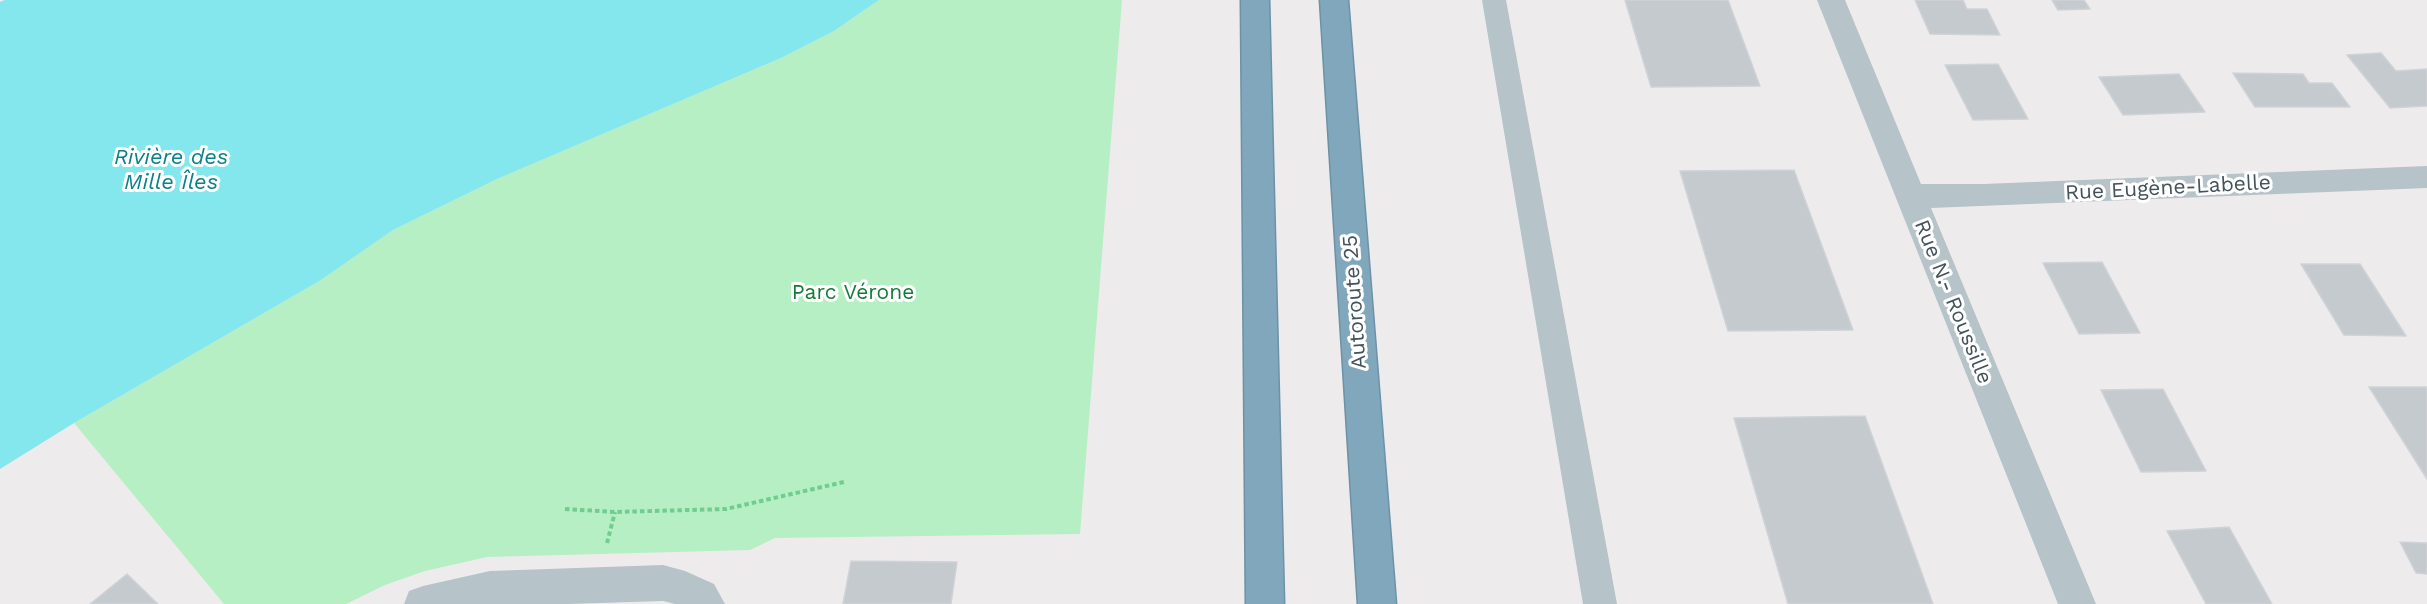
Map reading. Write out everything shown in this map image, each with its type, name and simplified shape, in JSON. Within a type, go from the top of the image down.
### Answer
[{"type":"highway","points":[[1256,0],[1264,597]]},
{"type":"highway","name":"Autoroute 25","points":[[1334,0],[1377,604]]},
{"type":"street","name":"Rue N.- Roussille","points":[[1831,0],[2077,604]]},
{"type":"street","name":"Rue Eugène-Labelle","points":[[1910,196],[1984,196],[2423,183]]},
{"type":"street","points":[[423,604],[490,589],[663,583],[685,589],[706,604]]},
{"type":"lane","points":[[1494,0],[1600,604]]},
{"type":"path","points":[[565,509],[615,512],[726,509],[844,482]]},
{"type":"path","points":[[604,553],[615,512]]},
{"type":"green space","name":"Parc Vérone","points":[[879,0],[1122,0],[1080,534],[775,538],[750,550],[487,557],[425,571],[385,585],[346,604],[224,604],[74,423],[321,280],[393,230],[497,179],[781,58],[834,31]]},
{"type":"water","name":"Rivière des Mille Îles","points":[[5,0],[879,0],[834,31],[781,58],[497,179],[393,230],[321,280],[74,423],[0,469],[0,2]]},
{"type":"building","points":[[1625,0],[1728,0],[1760,86],[1651,87]]},
{"type":"building","points":[[1915,0],[1963,0],[1967,9],[1987,9],[2000,35],[1930,34]]},
{"type":"building","points":[[2052,0],[2084,0],[2090,9],[2058,10]]},
{"type":"building","points":[[2381,53],[2396,71],[2427,69],[2427,106],[2390,108],[2347,55]]},
{"type":"building","points":[[1998,64],[2028,119],[1973,120],[1945,65]]},
{"type":"building","points":[[2233,73],[2303,74],[2309,83],[2332,83],[2350,107],[2255,107]]},
{"type":"building","points":[[2179,74],[2205,112],[2123,115],[2099,77]]},
{"type":"building","points":[[1794,170],[1853,330],[1728,331],[1680,171]]},
{"type":"building","points":[[2102,262],[2140,333],[2079,334],[2043,263]]},
{"type":"building","points":[[2301,264],[2360,264],[2406,336],[2344,335]]},
{"type":"building","points":[[2369,387],[2427,387],[2427,479]]},
{"type":"building","points":[[2163,389],[2206,471],[2141,472],[2101,390]]},
{"type":"building","points":[[1865,416],[1933,604],[1788,604],[1734,418]]},
{"type":"building","points":[[2229,527],[2272,604],[2206,604],[2167,531]]},
{"type":"building","points":[[2400,542],[2427,543],[2427,574],[2416,573]]},
{"type":"building","points":[[851,561],[957,562],[951,604],[843,604]]},
{"type":"building","points":[[127,574],[158,604],[90,604]]}]
